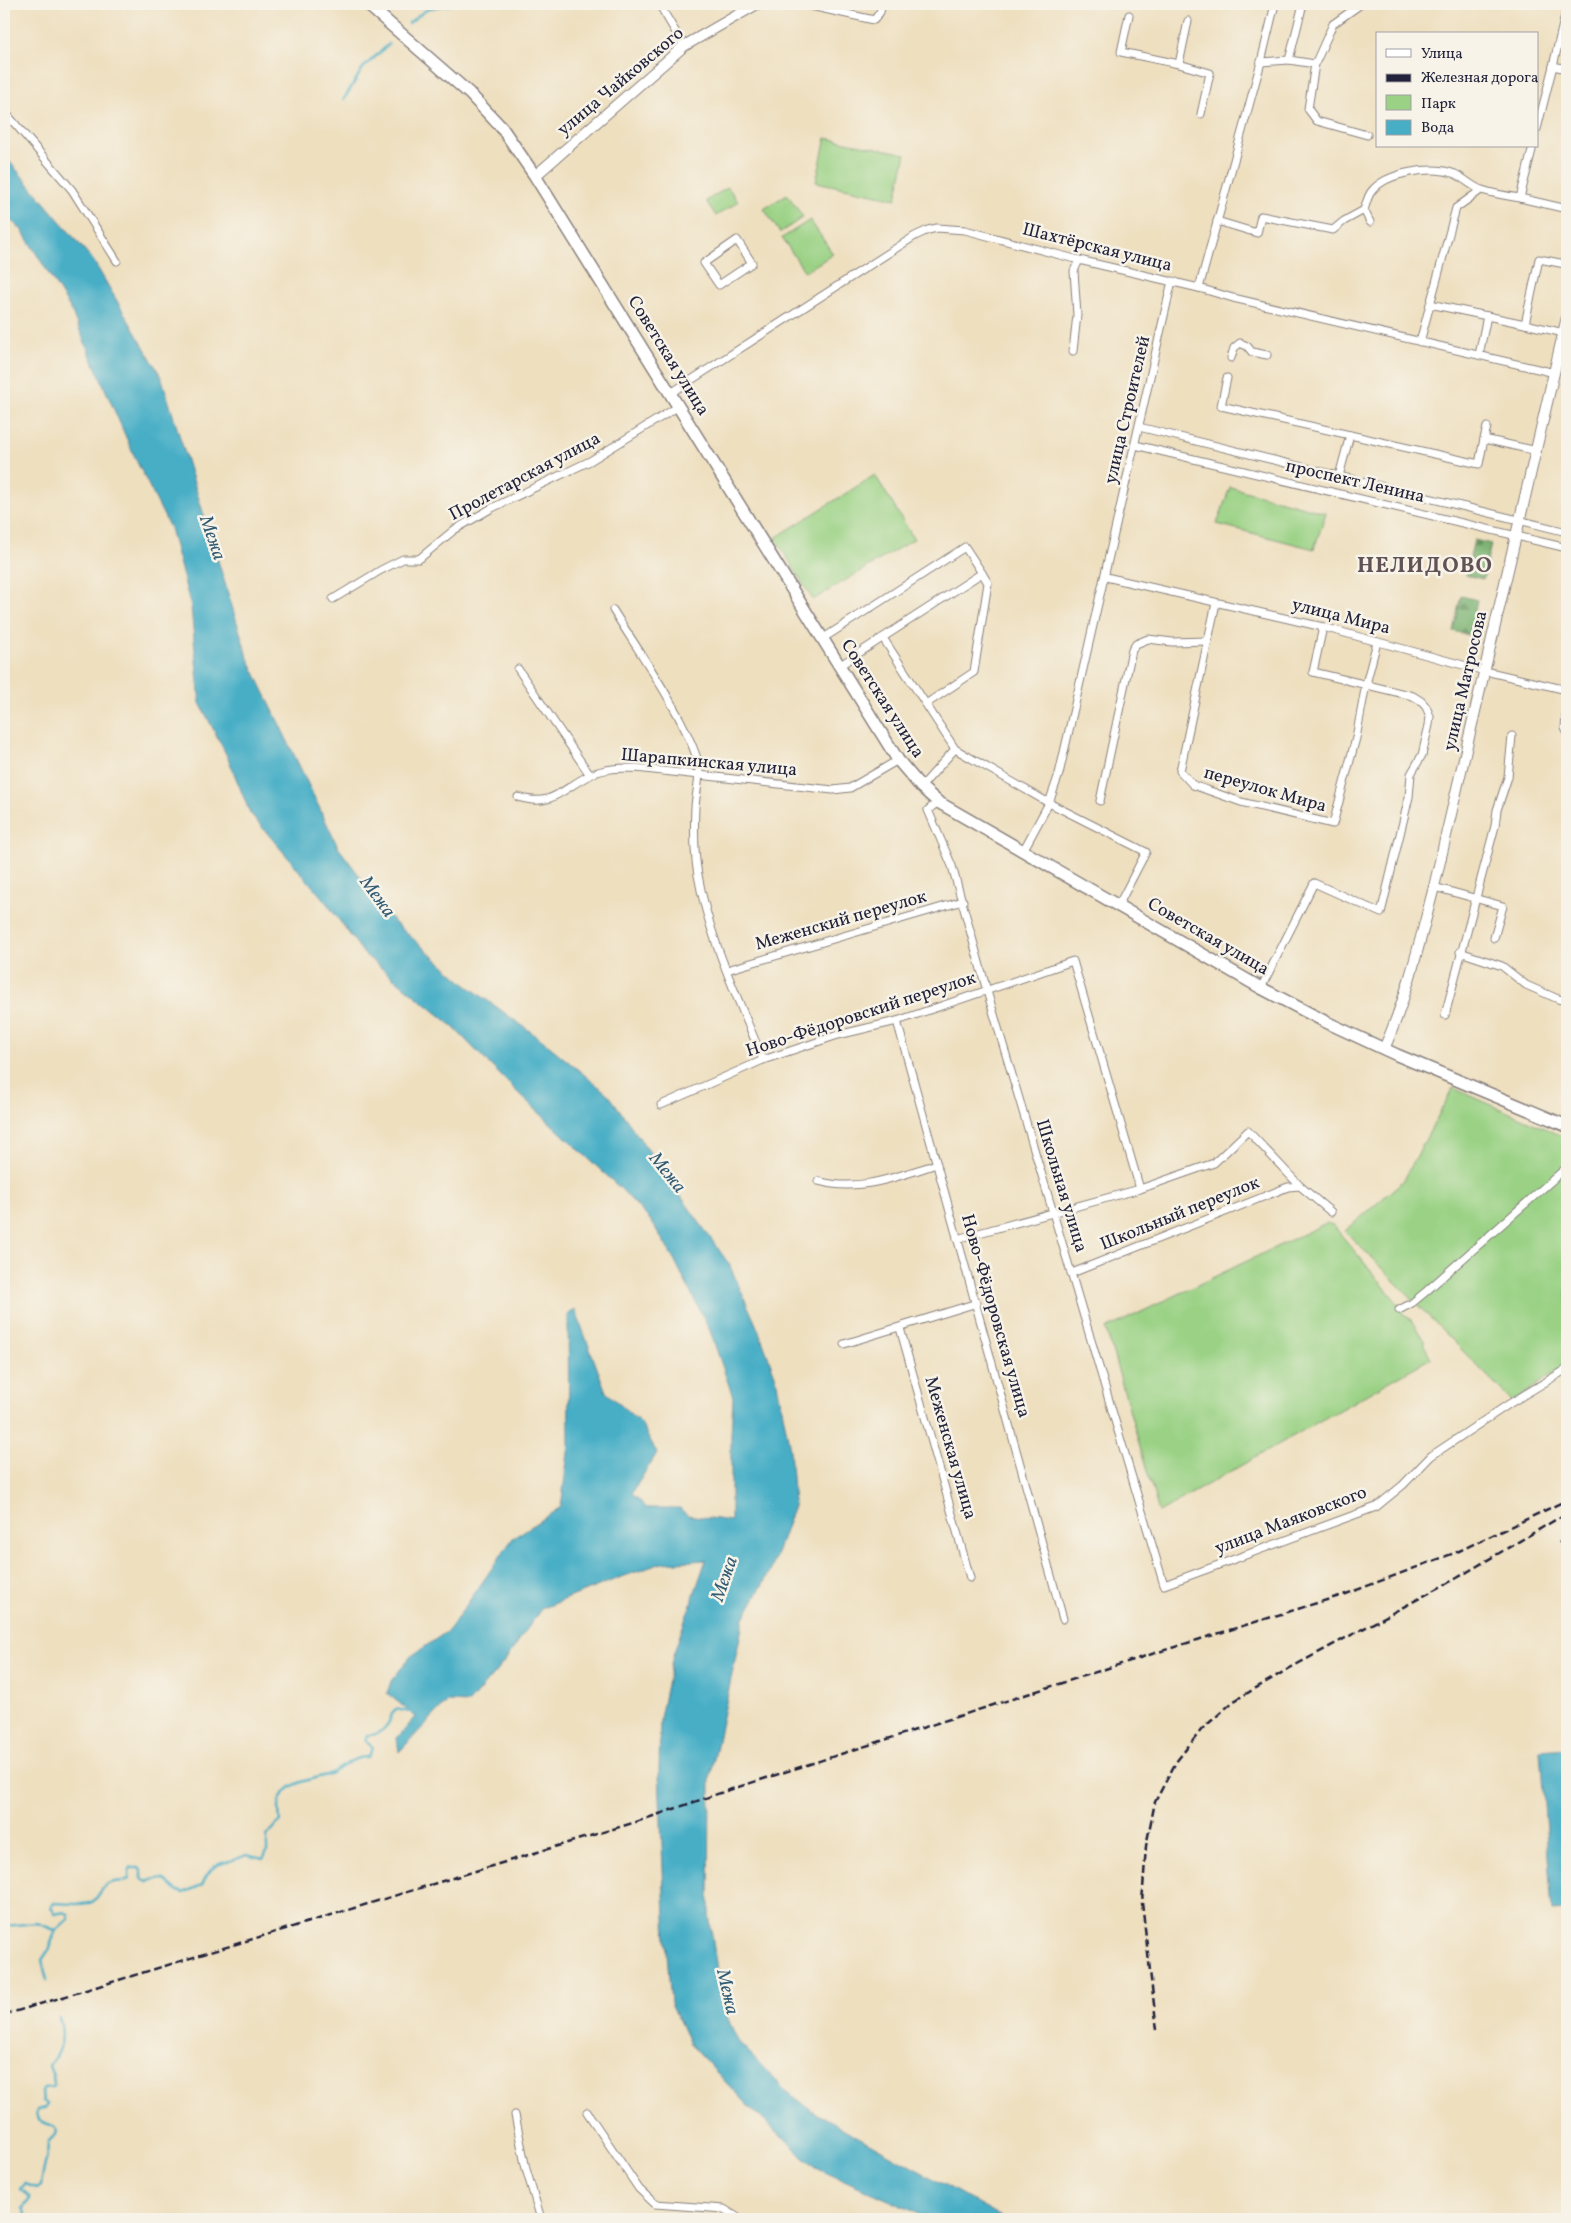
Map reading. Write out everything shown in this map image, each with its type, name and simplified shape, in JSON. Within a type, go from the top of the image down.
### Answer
[{"type":"main road","name":"Советская улица","points":[[367,4],[469,93],[502,128],[535,176],[671,393],[898,760],[921,787],[938,802],[1261,988],[1326,1022],[1384,1049],[1567,1126]]},
{"type":"main road","name":"улица Чайковского","points":[[535,176],[684,46],[756,4]]},
{"type":"main road","name":"улица Матросова","points":[[1384,1049],[1393,1030],[1413,969],[1434,887],[1567,317]]},
{"type":"street","points":[[658,4],[684,46]]},
{"type":"street","points":[[802,4],[827,7],[874,20],[880,12],[882,4]]},
{"type":"street","points":[[1199,288],[1275,4]]},
{"type":"street","points":[[1289,60],[1303,4]]},
{"type":"street","points":[[1361,4],[1333,24],[1315,64],[1308,109],[1317,122],[1366,136]]},
{"type":"street","points":[[1538,126],[1567,7]]},
{"type":"street","points":[[1130,15],[1121,52],[1179,64],[1210,73],[1200,114]]},
{"type":"street","points":[[1179,64],[1188,21]]},
{"type":"street","points":[[1261,62],[1289,60],[1315,64]]},
{"type":"street","points":[[1553,66],[1567,69]]},
{"type":"street","points":[[4,111],[72,190],[117,261]]},
{"type":"street","points":[[1520,198],[1532,148]]},
{"type":"street","points":[[1216,221],[1257,233],[1261,216],[1333,230],[1344,221],[1364,210],[1371,192],[1384,182],[1411,171],[1427,169],[1456,175],[1480,190],[1567,209]]},
{"type":"street","points":[[1420,342],[1456,208],[1480,190]]},
{"type":"street","points":[[1364,210],[1370,222]]},
{"type":"street","name":"Шахтёрская улица","points":[[671,393],[915,236],[928,230],[965,230],[1079,260],[1172,281]]},
{"type":"street","points":[[737,240],[752,263],[719,285],[704,263],[737,240]]},
{"type":"street","points":[[1525,324],[1539,259],[1565,264]]},
{"type":"street","points":[[1073,351],[1077,314],[1074,271],[1079,260]]},
{"type":"street","points":[[1172,281],[1233,298],[1555,373]]},
{"type":"street","name":"улица Строителей","points":[[1022,851],[1049,803],[1059,774],[1106,577],[1172,281]]},
{"type":"street","points":[[1430,304],[1564,333]]},
{"type":"street","points":[[1479,355],[1487,316]]},
{"type":"street","points":[[1232,358],[1234,348],[1240,344],[1247,346],[1252,352],[1267,355]]},
{"type":"street","points":[[1227,378],[1221,406],[1479,464],[1487,427]]},
{"type":"street","name":"Пролетарская улица","points":[[333,599],[403,559],[419,558],[454,530],[492,508],[590,461],[678,406]]},
{"type":"street","name":"проспект Ленина","points":[[1139,428],[1567,532]]},
{"type":"street","points":[[1340,476],[1350,435]]},
{"type":"street","points":[[1484,439],[1537,451]]},
{"type":"street","name":"проспект Ленина","points":[[1135,444],[1567,548]]},
{"type":"street","points":[[822,639],[965,547],[988,583],[974,672],[926,704]]},
{"type":"street","points":[[839,666],[982,573]]},
{"type":"street","name":"улица Мира","points":[[1106,577],[1323,627],[1485,671],[1567,690]]},
{"type":"street","name":"переулок Мира","points":[[1216,603],[1180,771],[1193,785],[1241,802],[1333,824],[1356,738],[1366,684],[1377,642]]},
{"type":"street","points":[[613,610],[686,733],[697,759],[700,768],[694,840],[698,875],[716,944],[763,1060]]},
{"type":"street","points":[[1261,988],[1314,883],[1381,913],[1409,797],[1411,774],[1422,755],[1430,716],[1421,701],[1413,696],[1312,672],[1323,627]]},
{"type":"street","points":[[883,638],[955,749],[1049,803],[1146,852],[1118,906]]},
{"type":"street","points":[[1100,801],[1132,650],[1136,644],[1148,639],[1172,642],[1208,641]]},
{"type":"street","points":[[518,669],[590,775]]},
{"type":"street","points":[[1567,703],[1567,732]]},
{"type":"street","points":[[1445,1015],[1460,952],[1495,826],[1497,810],[1508,778],[1512,736]]},
{"type":"street","points":[[921,787],[955,749]]},
{"type":"street","name":"Шарапкинская улица","points":[[518,797],[533,802],[553,798],[590,775],[612,768],[636,768],[833,790],[850,788],[898,760]]},
{"type":"street","name":"Школьная улица","points":[[938,802],[928,810],[952,866],[963,901],[987,991],[1164,1585]]},
{"type":"street","points":[[1434,887],[1503,906],[1494,938]]},
{"type":"street","name":"Меженский переулок","points":[[727,970],[963,901]]},
{"type":"street","points":[[1460,952],[1502,966],[1526,985],[1567,1001]]},
{"type":"street","name":"Ново-Фёдоровский переулок","points":[[661,1105],[763,1060],[838,1035],[898,1021],[1073,961],[1140,1189]]},
{"type":"street","name":"Ново-Фёдоровская улица","points":[[898,1021],[1063,1619]]},
{"type":"street","name":"Школьный переулок","points":[[958,1239],[1140,1189],[1214,1163],[1248,1131],[1300,1186]]},
{"type":"street","points":[[818,1181],[833,1185],[866,1186],[937,1164]]},
{"type":"street","points":[[1399,1310],[1423,1294],[1567,1167]]},
{"type":"street","points":[[1300,1186],[1331,1212]]},
{"type":"street","name":"Школьный переулок","points":[[1072,1273],[1288,1187],[1300,1186]]},
{"type":"street","points":[[844,1344],[977,1303]]},
{"type":"street","name":"Меженская улица","points":[[900,1328],[970,1578]]},
{"type":"street","name":"улица Маяковского","points":[[1164,1585],[1376,1507],[1403,1485],[1431,1456],[1509,1404],[1567,1369]]},
{"type":"street","points":[[588,2112],[639,2189],[655,2204],[724,2209],[738,2219]]},
{"type":"street","points":[[515,2115],[526,2169],[541,2219]]},
{"type":"green space","points":[[826,138],[906,154],[896,199],[816,182]]},
{"type":"green space","points":[[728,187],[738,202],[716,216],[706,201]]},
{"type":"green space","points":[[787,194],[803,217],[780,233],[764,209]]},
{"type":"green space","points":[[810,220],[833,254],[805,272],[782,238]]},
{"type":"green space","points":[[875,475],[914,539],[813,600],[775,538]]},
{"type":"green space","points":[[1230,487],[1326,513],[1314,549],[1217,524]]},
{"type":"green space","points":[[1474,540],[1491,544],[1483,579],[1466,575]]},
{"type":"green space","points":[[1461,596],[1477,600],[1469,635],[1453,631]]},
{"type":"green space","points":[[1453,1088],[1567,1138],[1567,1364],[1513,1402],[1345,1231],[1404,1180]]},
{"type":"green space","points":[[1326,1223],[1333,1225],[1396,1301],[1403,1314],[1409,1317],[1425,1342],[1423,1343],[1431,1358],[1159,1512],[1106,1329]]},
{"type":"water","name":"Межа","points":[[4,157],[93,260],[161,376],[248,658],[338,847],[395,923],[465,984],[542,1040],[609,1095],[729,1264],[758,1329],[776,1378],[790,1449],[794,1505],[772,1568],[744,1618],[710,1778],[709,1914],[722,2005],[738,2041],[785,2090],[817,2114],[1006,2219],[926,2219],[913,2211],[815,2167],[748,2106],[690,2044],[671,2003],[666,1941],[659,1774],[660,1718],[673,1655],[706,1560],[662,1563],[541,1609],[504,1662],[469,1703],[447,1702],[399,1752],[397,1738],[416,1717],[387,1693],[391,1681],[410,1657],[449,1630],[513,1538],[561,1507],[569,1445],[568,1315],[575,1309],[606,1392],[641,1423],[657,1453],[632,1493],[647,1508],[680,1508],[687,1515],[731,1521],[733,1397],[710,1331],[674,1259],[651,1221],[621,1189],[516,1091],[449,1023],[364,954],[325,901],[250,813],[228,758],[200,703],[191,607],[170,528],[135,458],[70,308],[21,229],[4,215]]},
{"type":"water","points":[[1567,1748],[1567,1910],[1552,1911],[1540,1750]]},
{"type":"waterway","points":[[409,23],[428,9],[451,5]]},
{"type":"waterway","points":[[344,99],[363,68],[389,44]]},
{"type":"waterway","points":[[47,1980],[42,1960],[48,1951],[56,1930],[69,1919],[68,1914],[64,1912],[55,1914],[51,1907],[54,1903],[80,1904],[92,1902],[107,1885],[129,1879],[131,1868],[139,1868],[142,1872],[142,1879],[147,1882],[154,1879],[164,1880],[173,1888],[183,1893],[202,1885],[206,1876],[215,1866],[246,1855],[263,1859],[267,1852],[267,1836],[280,1821],[279,1810],[282,1795],[301,1782],[332,1773],[353,1760],[367,1757],[373,1748],[365,1740],[367,1735],[376,1734],[384,1729],[396,1709],[409,1712],[411,1709]]},
{"type":"waterway","points":[[4,1926],[37,1923],[55,1930]]},
{"type":"waterway","points":[[27,2219],[23,2208],[30,2199],[21,2189],[25,2184],[37,2188],[41,2185],[48,2142],[55,2135],[56,2130],[53,2126],[38,2120],[36,2114],[38,2110],[45,2108],[48,2104],[43,2101],[42,2092],[44,2088],[52,2087],[54,2084],[49,2066],[61,2045],[62,2031],[59,2018]]},
{"type":"railway","points":[[4,2015],[636,1822],[729,1790],[1152,1654],[1346,1594],[1457,1552],[1567,1500]]},
{"type":"railway","points":[[1157,2030],[1142,1903],[1146,1846],[1155,1802],[1176,1762],[1202,1729],[1234,1701],[1290,1668],[1457,1578],[1567,1513]]},
{"type":"railway","points":[[1559,1543],[1567,1537]]},
{"type":"district","name":"НЕЛИДОВО","points":[[1425,566]]}]
